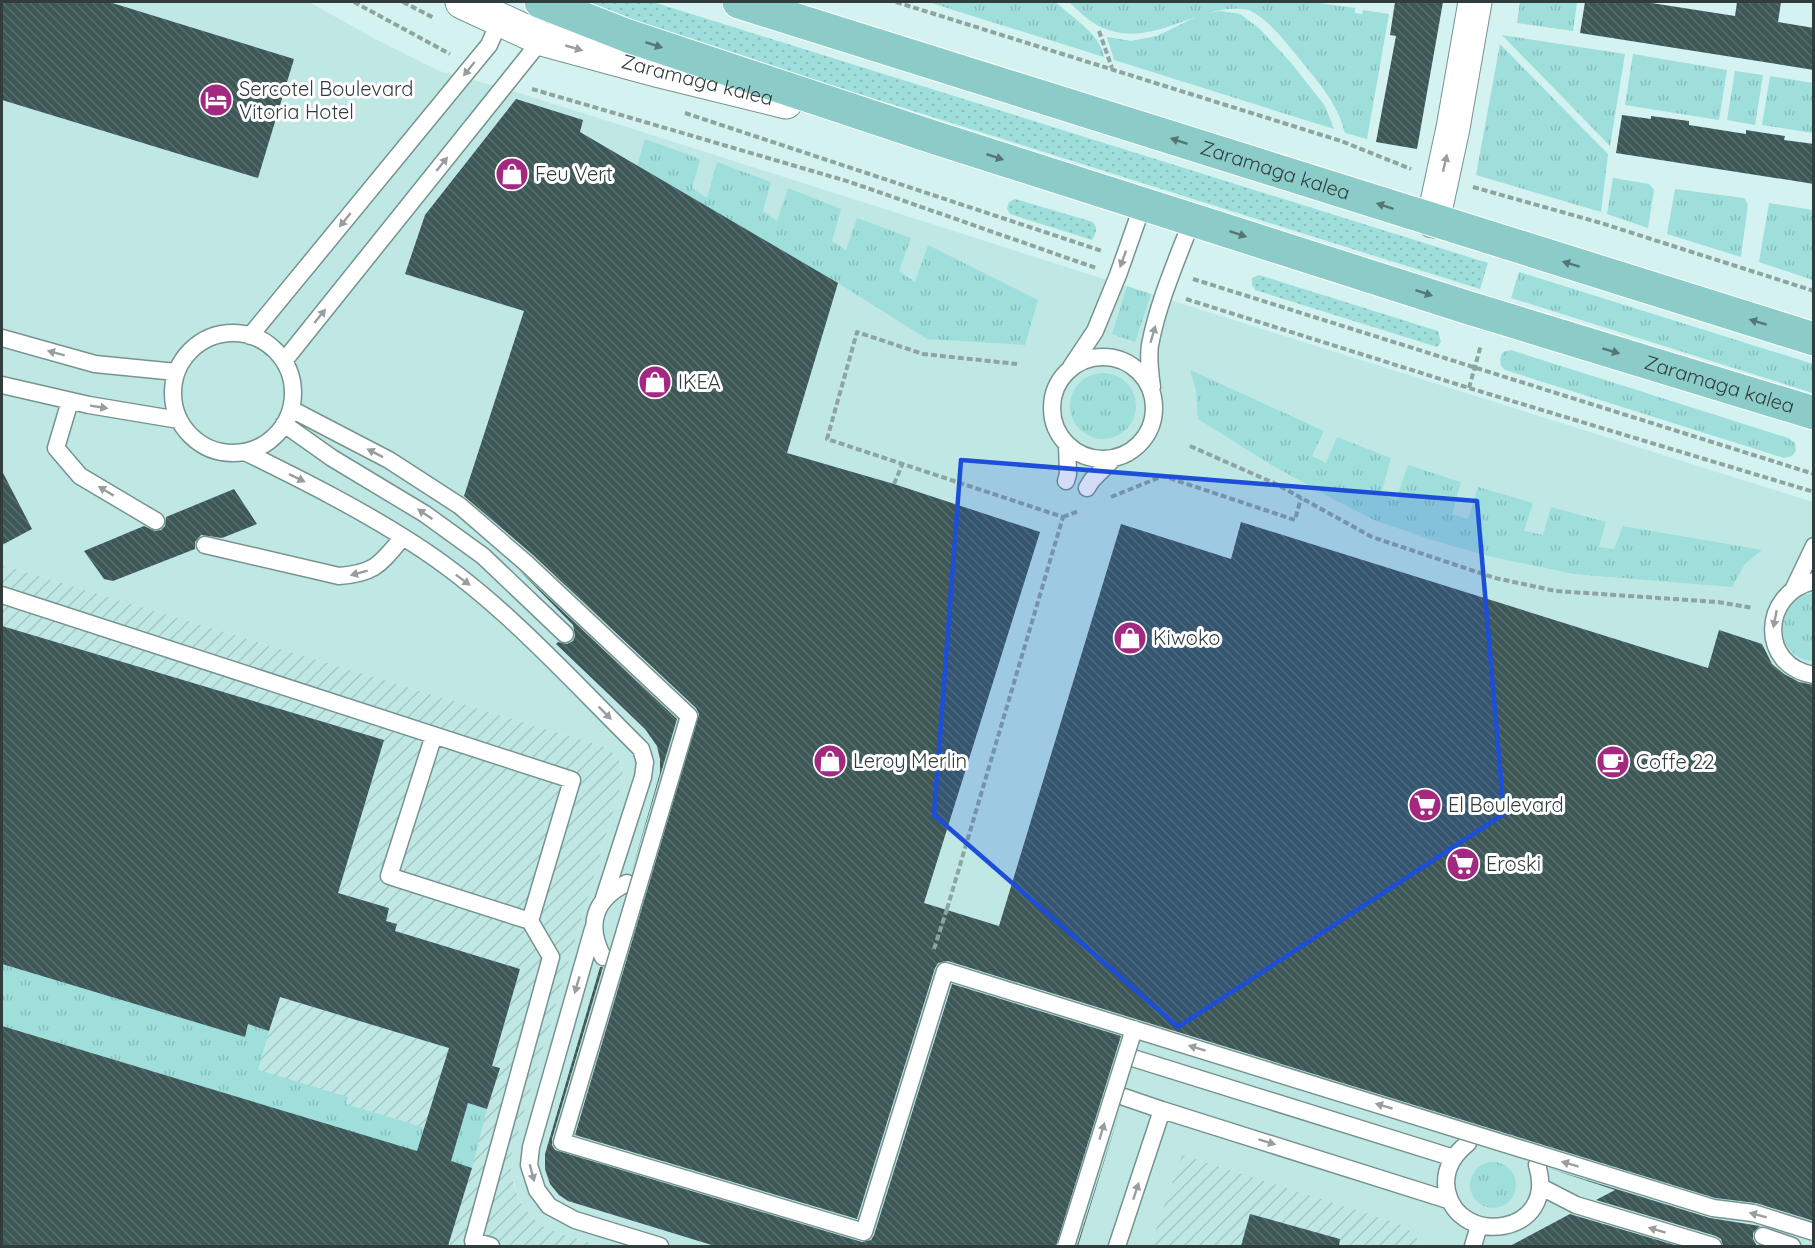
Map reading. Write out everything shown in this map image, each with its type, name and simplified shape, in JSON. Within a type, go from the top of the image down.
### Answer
[{"type":"main road","name":"Zaramaga kalea","points":[[541,2],[628,36],[939,139],[1466,307],[1814,413]]},
{"type":"main road","name":"Zaramaga kalea","points":[[739,2],[1814,339]]},
{"type":"street","name":"Zaramaga kalea","points":[[462,2],[542,39],[660,71],[939,139]]},
{"type":"street","points":[[1433,221],[1453,128],[1475,2]]},
{"type":"lane","points":[[250,336],[489,45],[500,20]]},
{"type":"lane","points":[[284,362],[542,39]]},
{"type":"lane","points":[[1143,204],[1095,331],[1057,387],[1052,407],[1053,421],[1067,445],[1080,455],[1096,459],[1113,459],[1139,446],[1148,434],[1155,406],[1149,367],[1150,345],[1165,292],[1192,220]]},
{"type":"lane","points":[[232,333],[250,336],[274,350],[284,362],[290,376],[293,393],[288,417],[268,442],[245,452],[225,453],[206,447],[190,436],[179,420],[173,405],[176,372],[185,356],[198,344],[215,336],[232,333]]},
{"type":"lane","points":[[2,338],[95,364],[176,372]]},
{"type":"lane","points":[[1069,369],[1083,361],[1100,357],[1116,358],[1132,365],[1144,377],[1152,391]]},
{"type":"lane","points":[[2,385],[70,401],[179,420]]},
{"type":"lane","points":[[70,401],[57,448],[80,476],[156,521]]},
{"type":"lane","points":[[288,417],[389,460],[460,506],[526,562],[689,716],[562,1142],[864,1232],[945,971],[1713,1208],[1753,1213],[1814,1232]]},
{"type":"lane","points":[[288,417],[332,458],[425,513],[483,556],[565,634]]},
{"type":"lane","points":[[1066,481],[1068,474],[1067,445]]},
{"type":"lane","points":[[245,452],[324,491],[403,537],[467,583],[513,622],[641,749],[645,762],[643,777],[604,898],[596,912],[531,1147],[529,1165],[537,1190],[549,1206],[575,1220],[660,1246]]},
{"type":"lane","points":[[1087,488],[1113,459]]},
{"type":"lane","points":[[205,545],[339,576],[360,574],[379,565],[403,537]]},
{"type":"lane","points":[[1794,588],[1814,546]]},
{"type":"lane","points":[[1784,674],[1785,666],[1773,636],[1775,613],[1786,595],[1794,588],[1814,581]]},
{"type":"lane","points":[[2,595],[572,780],[530,921]]},
{"type":"lane","points":[[1782,657],[1812,680]]},
{"type":"lane","points":[[434,735],[389,876],[530,921],[551,957],[472,1240],[491,1246]]},
{"type":"lane","points":[[604,898],[627,883]]},
{"type":"lane","points":[[593,929],[596,944],[603,957]]},
{"type":"lane","points":[[1066,1246],[1134,1029]]},
{"type":"lane","points":[[1136,1059],[1454,1158]]},
{"type":"lane","points":[[1124,1097],[1448,1200]]},
{"type":"lane","points":[[1117,1246],[1162,1110]]},
{"type":"lane","points":[[1468,1143],[1454,1158],[1447,1171],[1446,1185],[1448,1200],[1455,1212],[1465,1222],[1478,1229],[1492,1232],[1507,1230],[1520,1224],[1531,1214],[1538,1201],[1541,1187],[1537,1165]]},
{"type":"lane","points":[[1541,1187],[1576,1205],[1713,1246]]},
{"type":"lane","points":[[1473,1246],[1478,1229]]},
{"type":"lane","points":[[1764,1236],[1792,1246]]},
{"type":"path","points":[[354,2],[472,66]]},
{"type":"path","points":[[896,2],[1341,141],[1418,172],[1601,223],[1814,291]]},
{"type":"path","points":[[1099,31],[1112,69]]},
{"type":"path","points":[[508,82],[850,182],[1118,275]]},
{"type":"path","points":[[1165,292],[1480,391],[1814,492]]},
{"type":"path","points":[[1017,364],[923,354],[857,332],[827,439],[1063,517],[1085,508]]},
{"type":"path","points":[[1190,446],[1276,484],[1372,537],[1495,578],[1556,591],[1718,602],[1775,613]]},
{"type":"path","points":[[894,484],[902,465]]},
{"type":"path","points":[[1107,499],[1163,476],[1295,520],[1301,498]]},
{"type":"path","points":[[933,955],[1063,517]]},
{"type":"highlighted area","points":[[961,460],[1477,501],[1504,814],[1178,1027],[934,815]]},
{"type":"shaded area","points":[[2,2],[309,2],[439,71],[503,88],[1813,502],[1813,1246],[1424,1246],[1410,1231],[1182,1156],[1150,1246],[601,1246],[546,1229],[519,1201],[511,1170],[511,1156],[621,785],[623,769],[610,750],[602,746],[2,565]]},
{"type":"shaded area","points":[[2,565],[602,746],[610,750],[618,759],[623,770],[621,785],[511,1156],[511,1170],[519,1201],[531,1216],[546,1229],[601,1246],[2,1246]]},
{"type":"shaded area","points":[[1182,1155],[1397,1223],[1410,1231],[1424,1246],[1150,1246]]},
{"type":"green space","points":[[578,2],[653,2],[1488,263],[1480,289],[697,43]]},
{"type":"green space","points":[[928,2],[1056,2],[1092,34],[1104,57]]},
{"type":"green space","points":[[1069,2],[1311,2],[1355,8],[1355,13],[1362,14],[1363,10],[1389,14],[1367,139],[1345,133],[1332,102],[1320,84],[1276,31],[1249,10],[1230,9],[1211,12],[1156,30],[1137,33],[1117,32],[1097,25]]},
{"type":"green space","points":[[1520,2],[1577,2],[1573,31],[1517,23]]},
{"type":"green space","points":[[1221,11],[1240,14],[1260,29],[1292,64],[1325,106],[1334,129],[1114,60],[1107,37],[1131,41],[1157,36],[1202,14]]},
{"type":"green space","points":[[1502,35],[1625,54],[1610,146]]},
{"type":"green space","points":[[1500,44],[1608,154],[1601,212],[1476,175]]},
{"type":"green space","points":[[1633,54],[1727,70],[1719,120],[1625,105]]},
{"type":"green space","points":[[1735,71],[1763,75],[1755,125],[1727,120]]},
{"type":"green space","points":[[1770,76],[1813,83],[1813,133],[1762,125]]},
{"type":"green space","points":[[645,139],[700,159],[692,188],[707,198],[717,162],[771,182],[763,211],[777,221],[788,188],[841,209],[832,241],[846,250],[857,218],[911,238],[899,271],[915,282],[928,245],[1038,300],[1025,345],[927,339],[838,283],[637,166]]},
{"type":"green space","points":[[1613,178],[1649,184],[1654,190],[1648,228],[1607,214]]},
{"type":"green space","points":[[1675,189],[1744,198],[1748,204],[1741,257],[1667,234]]},
{"type":"green space","points":[[1015,199],[1093,222],[1096,229],[1095,236],[1092,240],[1010,214],[1007,209],[1009,202]]},
{"type":"green space","points":[[1769,203],[1813,210],[1813,280],[1759,262]]},
{"type":"green space","points":[[1519,272],[1813,364],[1813,393],[1511,298]]},
{"type":"green space","points":[[1259,275],[1438,331],[1441,342],[1437,347],[1255,290],[1252,278]]},
{"type":"green space","points":[[1127,286],[1151,294],[1135,342],[1112,334]]},
{"type":"green space","points":[[1511,350],[1788,438],[1795,443],[1796,451],[1792,456],[1784,458],[1505,370],[1501,366],[1500,359],[1503,352]]},
{"type":"green space","points":[[1190,370],[1324,431],[1312,456],[1326,463],[1337,437],[1391,458],[1381,494],[1396,500],[1408,465],[1461,482],[1452,514],[1468,519],[1478,487],[1533,503],[1524,531],[1543,535],[1551,507],[1606,522],[1599,547],[1614,549],[1623,526],[1762,550],[1745,564],[1732,587],[1574,574],[1488,556],[1432,540],[1374,520],[1335,500],[1275,467],[1198,419],[1196,390]]},
{"type":"green space","points":[[1097,373],[1109,373],[1121,378],[1131,388],[1136,406],[1134,419],[1121,434],[1109,439],[1097,439],[1085,434],[1075,424],[1070,412],[1070,400],[1075,388],[1085,378]]},
{"type":"green space","points":[[1813,593],[1813,661],[1800,657],[1790,650],[1784,639],[1782,628],[1784,616],[1790,605],[1800,597]]},
{"type":"green space","points":[[2,964],[244,1036],[248,1024],[269,1031],[258,1070],[348,1097],[346,1104],[458,1138],[468,1103],[487,1109],[472,1168],[2,1026]]},
{"type":"green space","points":[[1493,1162],[1509,1169],[1516,1185],[1509,1201],[1493,1208],[1477,1201],[1470,1185],[1477,1169]]},
{"type":"building","points":[[2,2],[109,2],[294,59],[258,178],[2,100]]},
{"type":"building","points":[[1395,2],[1443,2],[1417,149],[1376,142],[1396,36],[1390,35]]},
{"type":"building","points":[[1585,2],[1645,2],[1735,16],[1737,2],[1781,2],[1778,22],[1814,28],[1814,70],[1580,33]]},
{"type":"building","points":[[516,99],[583,120],[580,132],[838,283],[787,453],[894,484],[1040,532],[924,903],[999,926],[1121,524],[1231,559],[1241,522],[1708,668],[1719,630],[1762,644],[1772,664],[1784,674],[1799,682],[1814,685],[1814,1221],[1756,1203],[1715,1198],[948,961],[938,963],[935,968],[857,1219],[575,1135],[699,714],[696,708],[533,555],[464,496],[524,311],[405,274],[425,215]]},
{"type":"building","points":[[1622,115],[1689,121],[1689,125],[1746,134],[1746,130],[1785,136],[1784,140],[1814,144],[1814,184],[1616,153]]},
{"type":"building","points":[[2,471],[32,529],[2,545]]},
{"type":"building","points":[[234,489],[257,524],[222,538],[201,535],[195,542],[195,549],[113,581],[104,579],[84,551],[144,526],[155,531],[161,530],[165,526],[166,517]]},
{"type":"building","points":[[519,570],[677,719],[631,874],[660,773],[657,746],[645,729],[556,644],[558,642],[567,644],[573,641],[575,636],[573,625]]},
{"type":"building","points":[[2,626],[384,740],[338,893],[389,908],[386,921],[397,924],[395,931],[520,969],[492,1066],[500,1068],[487,1109],[468,1103],[451,1161],[472,1168],[448,1246],[2,1246],[2,1026],[417,1151],[449,1048],[280,997],[269,1031],[248,1024],[245,1037],[2,964]]},
{"type":"building","points":[[600,967],[603,967],[552,1139],[555,1150],[862,1242],[871,1240],[874,1235],[952,984],[1121,1036],[1056,1246],[715,1246],[568,1201],[559,1195],[550,1184],[545,1169],[545,1154]]},
{"type":"building","points":[[1121,1107],[1078,1246],[1077,1246]]},
{"type":"building","points":[[1548,1168],[1710,1218],[1760,1226],[1753,1233],[1757,1246],[1723,1246],[1721,1239],[1716,1236],[1596,1200],[1615,1190]]},
{"type":"building","points":[[1250,1214],[1340,1239],[1339,1246],[1241,1246]]},
{"type":"building","points":[[1570,1214],[1573,1215],[1678,1246],[1510,1246]]},
{"type":"place","name":"Sercotel Boulevard Vitoria Hotel","points":[[216,100]]},
{"type":"place","name":"Feu Vert","points":[[512,174]]},
{"type":"place","name":"IKEA","points":[[655,382]]},
{"type":"place","name":"Kiwoko","points":[[1130,638]]},
{"type":"place","name":"Leroy Merlin","points":[[830,761]]},
{"type":"place","name":"Coffe 22","points":[[1613,762]]},
{"type":"place","name":"El Boulevard","points":[[1425,805]]},
{"type":"place","name":"Eroski","points":[[1463,864]]}]
